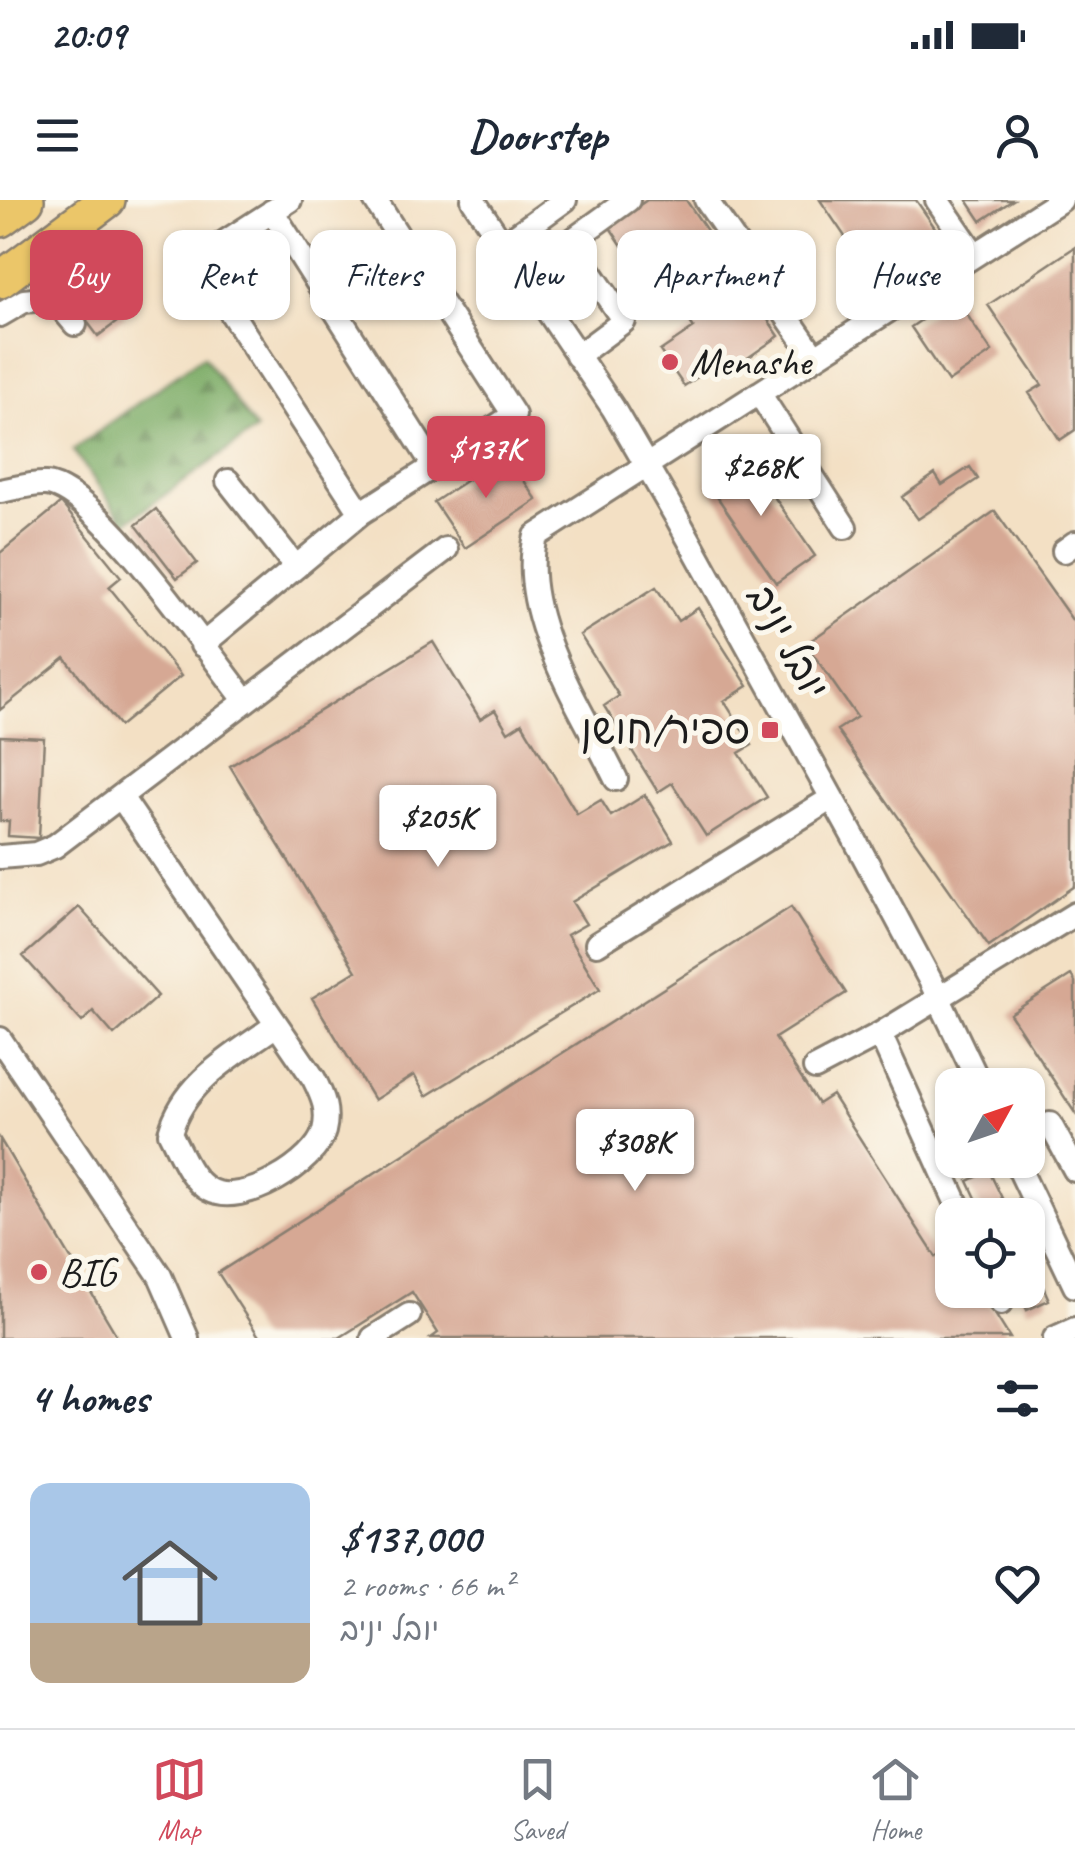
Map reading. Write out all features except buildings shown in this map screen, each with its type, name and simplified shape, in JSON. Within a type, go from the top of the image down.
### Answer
[{"type":"highway","points":[[0,220],[26,200]]},
{"type":"highway","points":[[0,280],[107,200]]},
{"type":"street","points":[[202,644],[361,513],[514,415],[375,200]]},
{"type":"street","name":"יובל יניב","points":[[473,200],[494,230]]},
{"type":"street","points":[[523,230],[565,200]]},
{"type":"street","points":[[578,356],[624,322],[570,242],[628,200]]},
{"type":"street","points":[[706,200],[815,357]]},
{"type":"street","points":[[937,200],[975,255]]},
{"type":"street","points":[[616,779],[553,652],[535,599],[530,560],[536,536],[1061,200]]},
{"type":"street","points":[[361,513],[197,260],[281,206],[434,466]]},
{"type":"street","points":[[0,315],[24,301],[52,298],[75,324]]},
{"type":"street","name":"יובל יניב","points":[[554,320],[613,408],[832,798],[972,1068]]},
{"type":"street","points":[[759,392],[845,526]]},
{"type":"street","points":[[228,482],[296,567]]},
{"type":"street","points":[[0,491],[47,484],[75,496],[113,530],[246,701]]},
{"type":"street","points":[[0,856],[36,854],[56,846],[446,549]]},
{"type":"street","points":[[120,797],[276,1024],[314,1080],[327,1104],[324,1135],[294,1168],[263,1188],[234,1194],[210,1190],[188,1169],[170,1134],[176,1111],[195,1085],[276,1024]]},
{"type":"street","points":[[597,944],[832,798]]},
{"type":"street","points":[[815,1068],[940,1000],[1075,914]]},
{"type":"street","points":[[880,1034],[954,1198]]},
{"type":"street","points":[[0,1039],[160,1276],[188,1338]]},
{"type":"street","points":[[1050,1124],[1075,1170]]},
{"type":"street","points":[[1024,1178],[1075,1286]]},
{"type":"street","points":[[373,1338],[409,1315]]},
{"type":"street","points":[[1055,1338],[1075,1330]]},
{"type":"green space","points":[[203,356],[256,430],[125,523],[73,450]]},
{"type":"place","name":"Menashe","points":[[670,362]]},
{"type":"place","name":"ספיר/חושן","points":[[770,730]]},
{"type":"place","name":"BIG","points":[[39,1272]]}]
